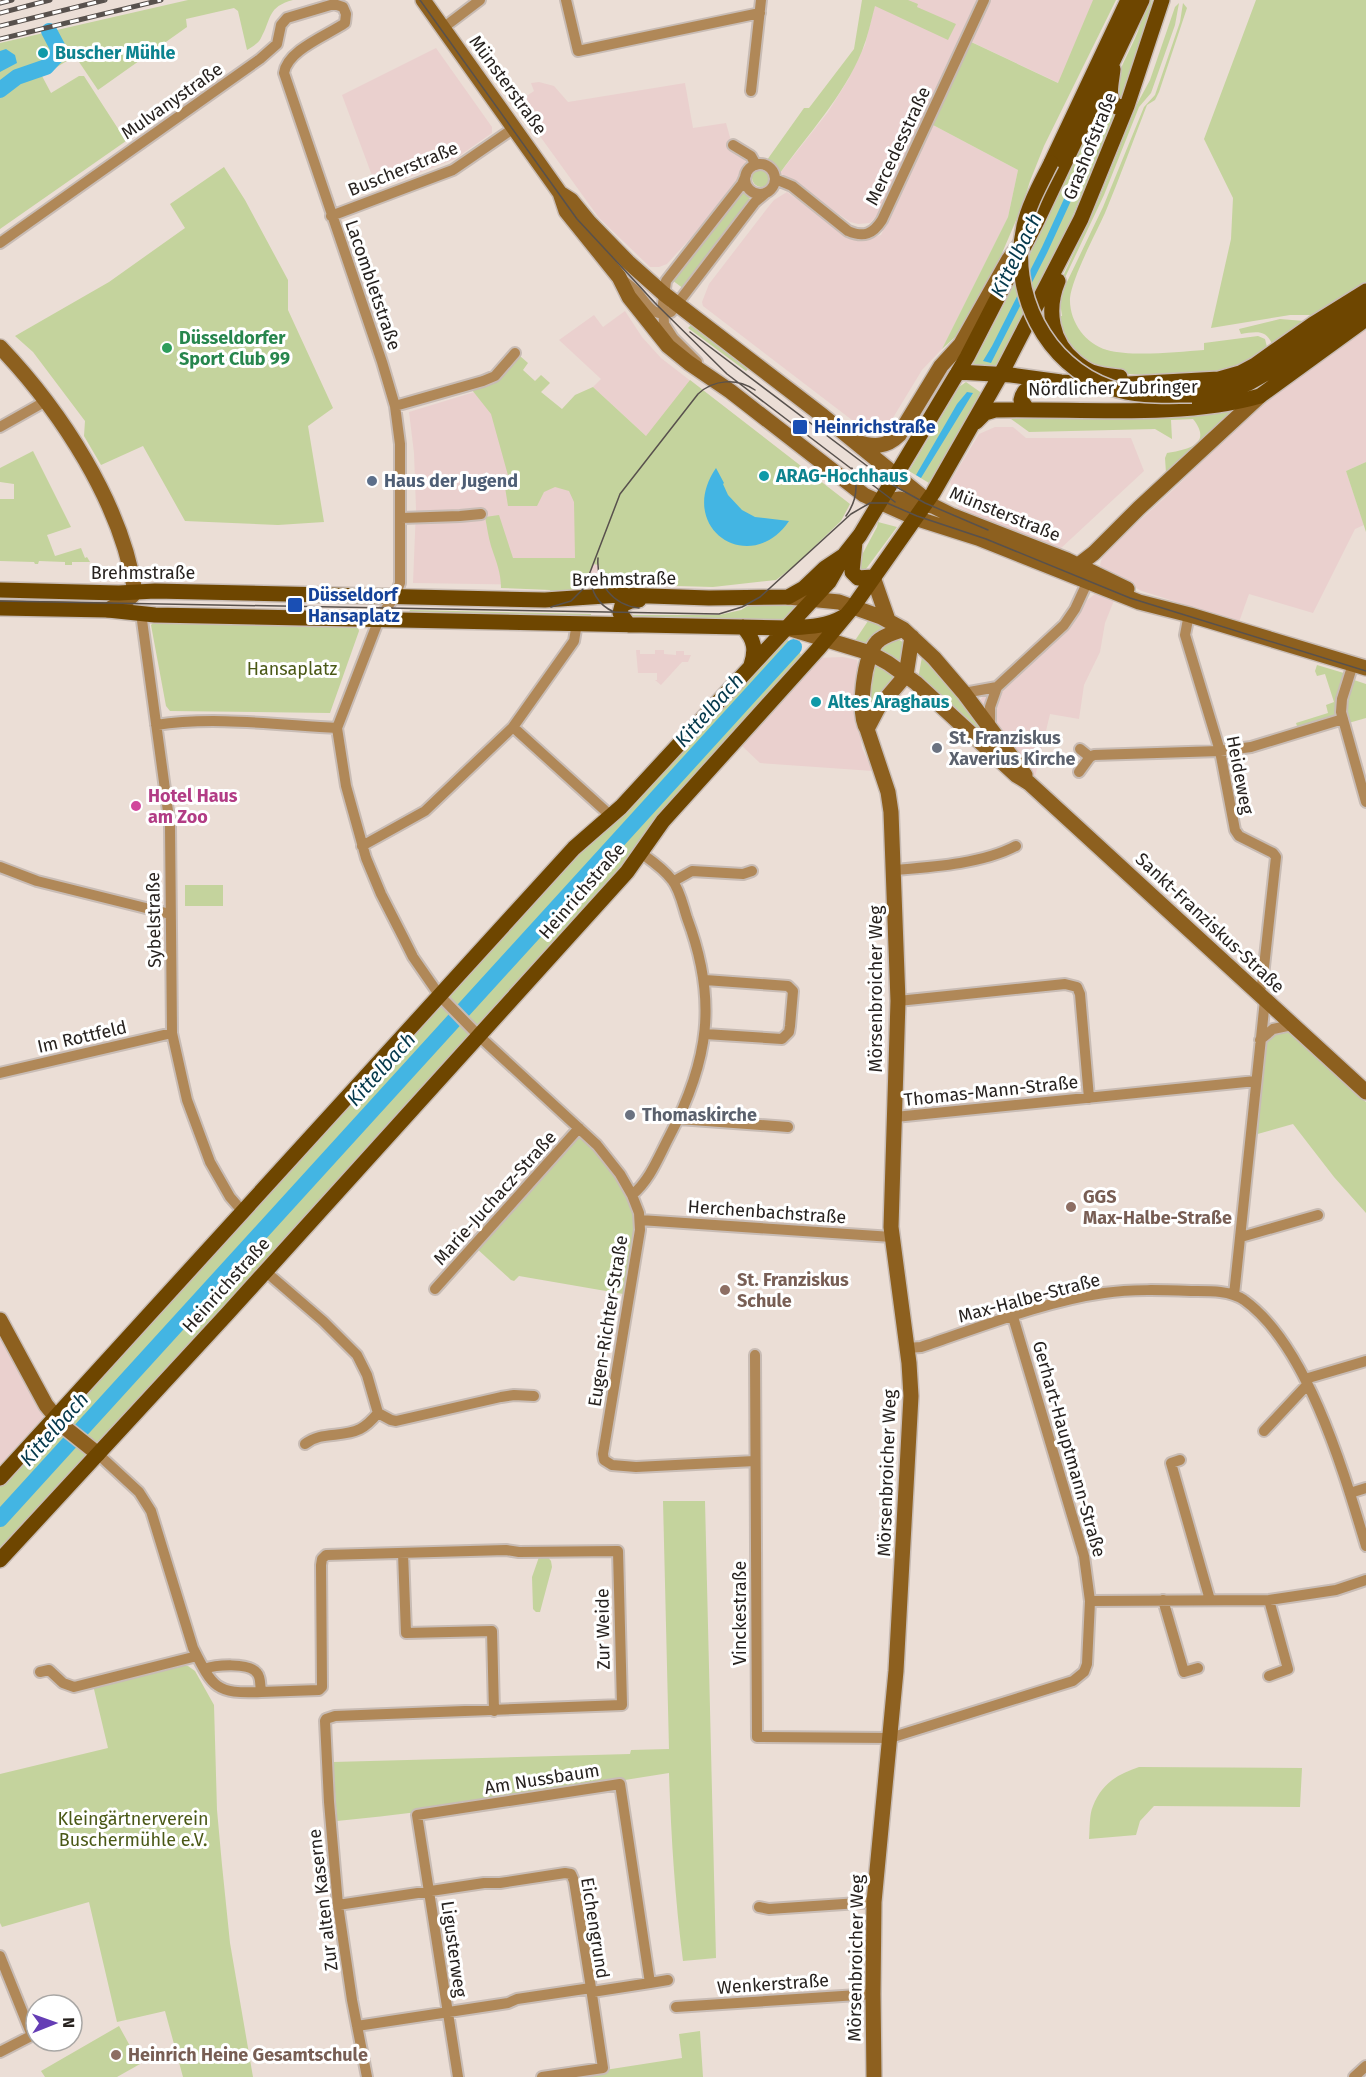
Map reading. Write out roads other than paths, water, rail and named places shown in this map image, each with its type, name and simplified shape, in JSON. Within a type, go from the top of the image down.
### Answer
[{"type":"main road","name":"Münsterstraße","points":[[423,0],[560,193],[566,211],[619,277],[629,297],[661,338],[689,363],[702,370],[864,495],[915,518],[978,538],[1060,572],[1093,578]]},
{"type":"main road","points":[[1128,0],[1024,224],[1020,258],[1024,292],[1035,320],[1046,338],[1070,364],[1110,388],[1142,395],[1217,393],[1250,383],[1366,305]]},
{"type":"main road","name":"Grashofstraße","points":[[880,502],[963,372],[1142,0]]},
{"type":"main road","name":"Grashofstraße","points":[[915,518],[929,504],[1082,219],[1127,106],[1162,0]]},
{"type":"main road","points":[[1114,59],[1110,86],[1112,100],[1117,107],[1127,106]]},
{"type":"main road","name":"Münsterstraße","points":[[560,193],[571,200],[605,238],[660,285],[678,305],[854,441],[929,504],[1080,566],[1093,578],[1139,602],[1359,666]]},
{"type":"main road","points":[[1082,219],[1077,241],[1053,294],[1051,318],[1055,332],[1065,351],[1090,371],[1149,382]]},
{"type":"main road","points":[[854,441],[873,446],[893,441],[941,366],[961,344],[1009,259],[1036,223]]},
{"type":"main road","name":"Nördlicher Zubringer","points":[[963,372],[1110,385],[1204,381],[1240,373],[1268,357],[1313,324],[1366,291]]},
{"type":"main road","name":"Nördlicher Zubringer","points":[[1060,572],[1073,570],[1080,566],[1260,396],[1366,319]]},
{"type":"main road","points":[[0,347],[46,401],[82,454],[104,496],[122,542],[135,592],[132,597],[116,603],[108,610]]},
{"type":"main road","points":[[932,380],[941,374],[963,372]]},
{"type":"main road","points":[[1027,409],[1022,404],[1021,397],[1030,386],[1061,382]]},
{"type":"main road","name":"Nördlicher Zubringer","points":[[972,426],[985,412],[990,411],[1162,410],[1230,404],[1260,396]]},
{"type":"main road","points":[[880,502],[896,498],[929,504]]},
{"type":"main road","name":"Heinrichstraße","points":[[0,1478],[243,1212],[444,1001],[574,848],[611,816],[788,628],[836,573],[880,502]]},
{"type":"main road","name":"Heinrichstraße","points":[[0,1560],[265,1271],[474,1030],[627,872],[650,837],[816,634],[849,611],[915,518]]},
{"type":"main road","points":[[850,548],[852,572],[858,578],[873,577],[888,620]]},
{"type":"main road","name":"Heinrichstraße","points":[[788,597],[804,588],[850,548]]},
{"type":"main road","points":[[1093,578],[1094,553]]},
{"type":"main road","name":"Brehmstraße","points":[[0,590],[155,591],[545,600],[610,595],[788,597],[828,601],[849,611]]},
{"type":"main road","points":[[629,625],[621,613],[622,605],[639,600],[644,596]]},
{"type":"main road","points":[[813,600],[816,634]]},
{"type":"main road","name":"Brehmstraße","points":[[0,608],[108,610],[141,614],[788,628],[816,634],[849,611]]},
{"type":"main road","name":"Sankt-Franziskus-Straße","points":[[849,611],[888,620],[907,633],[934,658],[990,728],[1029,783]]},
{"type":"main road","points":[[743,627],[753,642],[751,666]]},
{"type":"main road","points":[[867,659],[880,639],[907,633],[906,675],[878,708],[867,729]]},
{"type":"main road","name":"Sankt-Franziskus-Straße","points":[[816,634],[848,645],[867,659],[906,675],[1016,775],[1029,783],[1366,1092]]},
{"type":"main road","name":"Mörsenbroicher Weg","points":[[867,659],[862,706],[864,723],[888,792],[894,870],[898,1001],[892,1237],[911,1396],[897,1659],[874,1902],[874,2077]]},
{"type":"main road","points":[[862,706],[878,708]]},
{"type":"main road","points":[[0,1320],[42,1399],[55,1417],[81,1442],[98,1454]]},
{"type":"street","points":[[443,28],[480,0]]},
{"type":"street","points":[[566,0],[578,51],[760,13]]},
{"type":"street","points":[[751,92],[761,0]]},
{"type":"street","name":"Mercedesstraße","points":[[733,145],[751,156],[756,165],[764,164],[770,168],[775,179],[792,186],[848,231],[866,235],[875,230],[882,220],[984,0]]},
{"type":"street","name":"Mulvanystraße","points":[[0,243],[260,58],[277,44],[281,25],[287,18],[337,4],[345,11],[347,21]]},
{"type":"street","name":"Lacombletstraße","points":[[347,21],[299,52],[284,70],[288,88],[395,406],[400,460],[400,584],[395,596]]},
{"type":"street","name":"Buscherstraße","points":[[331,216],[453,170],[514,128]]},
{"type":"street","points":[[660,285],[742,184],[750,169],[756,165]]},
{"type":"street","points":[[746,175],[751,190],[759,194],[767,192]]},
{"type":"street","points":[[664,314],[671,312],[678,305],[755,201],[772,188],[775,179]]},
{"type":"street","name":"Münsterstraße","points":[[619,277],[636,290],[648,308],[658,314],[664,314]]},
{"type":"street","name":"Münsterstraße","points":[[660,285],[664,324],[673,338],[696,359],[702,370]]},
{"type":"street","points":[[395,406],[495,376],[515,353]]},
{"type":"street","points":[[0,427],[46,401]]},
{"type":"street","points":[[400,518],[482,514]]},
{"type":"street","points":[[990,728],[990,708],[997,687],[1064,625],[1093,578]]},
{"type":"street","points":[[395,596],[379,619],[338,728],[346,786],[362,846],[381,894],[413,957],[444,1001],[474,1030]]},
{"type":"street","name":"Sybelstraße","points":[[141,614],[170,826],[172,1033],[187,1100],[210,1162],[230,1197],[243,1212]]},
{"type":"street","name":"Heideweg","points":[[1189,615],[1185,635],[1220,750],[1236,833],[1276,857],[1234,1295]]},
{"type":"street","points":[[362,846],[425,811],[513,727],[574,641],[577,623]]},
{"type":"street","points":[[1359,666],[1342,699],[1343,719],[1366,802]]},
{"type":"street","points":[[963,693],[997,687]]},
{"type":"street","points":[[1079,772],[1090,757],[1101,754],[1251,747],[1343,719]]},
{"type":"street","points":[[156,725],[209,722],[338,728]]},
{"type":"street","points":[[513,727],[611,816]]},
{"type":"street","points":[[1080,749],[1090,757]]},
{"type":"street","points":[[894,870],[948,865],[1016,846]]},
{"type":"street","points":[[632,1195],[646,1181],[679,1119],[695,1080],[705,1034],[705,980],[694,935],[674,881],[641,853]]},
{"type":"street","points":[[0,867],[37,881],[170,914]]},
{"type":"street","points":[[674,881],[692,871],[743,874],[752,871]]},
{"type":"street","points":[[705,980],[788,986],[793,991],[789,1032],[782,1038],[705,1034]]},
{"type":"street","name":"Thomas-Mann-Straße","points":[[898,1001],[1065,984],[1077,987],[1080,994],[1089,1098]]},
{"type":"street","points":[[1260,1041],[1274,1029],[1292,1025]]},
{"type":"street","name":"Eugen-Richter-Straße","points":[[474,1030],[597,1145],[620,1174],[632,1195],[640,1220],[603,1454],[604,1460],[612,1465],[636,1467],[756,1461]]},
{"type":"street","name":"Im Rottfeld","points":[[0,1073],[172,1033]]},
{"type":"street","name":"Thomas-Mann-Straße","points":[[895,1117],[1256,1081]]},
{"type":"street","points":[[679,1119],[788,1127]]},
{"type":"street","name":"Marie-Juchacz-Straße","points":[[435,1289],[579,1128]]},
{"type":"street","points":[[1241,1237],[1318,1215]]},
{"type":"street","name":"Herchenbachstraße","points":[[640,1220],[892,1237]]},
{"type":"street","points":[[265,1271],[350,1346],[364,1369],[378,1413],[390,1420],[396,1421],[501,1397],[534,1396]]},
{"type":"street","name":"Max-Halbe-Straße","points":[[907,1348],[921,1347],[1013,1317],[1103,1293],[1174,1290],[1234,1295]]},
{"type":"street","points":[[1234,1295],[1250,1306],[1273,1329],[1306,1382],[1329,1434],[1366,1546]]},
{"type":"street","name":"Gerhart-Hauptmann-Straße","points":[[890,1738],[1073,1681],[1084,1672],[1087,1664],[1090,1601],[1084,1556],[1013,1317]]},
{"type":"street","name":"Vinckestraße","points":[[755,1355],[757,1737],[890,1738]]},
{"type":"street","points":[[1264,1431],[1306,1382],[1366,1361]]},
{"type":"street","points":[[305,1444],[313,1438],[359,1430],[378,1413]]},
{"type":"street","points":[[98,1454],[140,1492],[151,1511],[197,1656],[212,1682],[234,1693],[261,1692],[257,1673],[247,1667],[213,1666],[205,1669]]},
{"type":"street","points":[[1180,1460],[1171,1463],[1210,1600]]},
{"type":"street","points":[[1350,1493],[1366,1488]]},
{"type":"street","name":"Zur Weide","points":[[261,1692],[319,1690],[322,1687],[321,1564],[324,1557],[331,1554],[506,1550],[519,1552],[618,1551],[622,1705],[335,1716],[326,1719]]},
{"type":"street","points":[[403,1553],[406,1633],[492,1631],[494,1711]]},
{"type":"street","points":[[1090,1601],[1269,1600],[1336,1590],[1366,1580]]},
{"type":"street","points":[[1163,1600],[1184,1672],[1198,1668]]},
{"type":"street","points":[[1269,1600],[1288,1669],[1269,1676]]},
{"type":"street","points":[[40,1672],[49,1670],[63,1683],[74,1687],[197,1656]]},
{"type":"street","name":"Zur alten Kaserne","points":[[326,1719],[324,1724],[328,1793],[338,1905],[367,2077]]},
{"type":"street","name":"Am Nussbaum","points":[[429,1891],[417,1815],[620,1784],[650,1983]]},
{"type":"street","name":"Eichengrund","points":[[338,1905],[565,1873],[571,1874],[574,1881],[591,1990],[357,2026]]},
{"type":"street","name":"Ligusterweg","points":[[429,1891],[458,2077]]},
{"type":"street","points":[[759,1907],[769,1909],[874,1902]]},
{"type":"street","points":[[0,1956],[31,2036],[0,2052]]},
{"type":"street","points":[[542,2077],[603,2068],[591,1990],[668,1980]]},
{"type":"street","name":"Wenkerstraße","points":[[676,2007],[873,1994]]},
{"type":"street","points":[[1354,2077],[1366,2066]]},
{"type":"water","points":[[6,49],[15,55],[17,63],[0,72],[0,51]]},
{"type":"water","points":[[1079,166],[1086,168],[1047,253],[991,363],[983,361],[1042,247]]},
{"type":"water","points":[[967,392],[973,393],[921,478],[916,475],[957,404]]},
{"type":"water","points":[[716,468],[728,495],[742,510],[755,517],[789,521],[773,538],[755,545],[738,545],[722,538],[711,526],[705,510],[706,490]]},
{"type":"waterway","points":[[0,90],[17,77],[46,67],[58,54],[59,50],[49,31]]},
{"type":"waterway","name":"Kittelbach","points":[[0,1519],[794,647]]},
{"type":"tram line","points":[[420,0],[577,219],[657,305],[727,374],[895,502]]},
{"type":"tram line","points":[[690,332],[891,484],[925,503],[988,530]]},
{"type":"tram line","points":[[551,607],[571,601],[584,588],[620,494],[698,394],[711,385],[726,382],[741,383],[755,390]]},
{"type":"tram line","points":[[846,516],[855,493],[852,468]]},
{"type":"tram line","points":[[0,601],[719,614],[742,607],[760,597],[851,514],[870,503],[887,503],[917,516],[986,539],[1130,598],[1366,671]]},
{"type":"tram line","points":[[598,558],[600,576],[608,592],[621,603],[639,608]]},
{"type":"tram line","points":[[591,574],[596,597],[614,612]]},
{"type":"railway","points":[[0,3],[12,0]]},
{"type":"railway","points":[[0,13],[50,0]]},
{"type":"railway","points":[[0,26],[105,0]]},
{"type":"railway","points":[[0,39],[161,0]]},
{"type":"place","name":"Buscher Mühle","points":[[43,53]]},
{"type":"place","name":"Düsseldorfer Sport Club 99","points":[[167,348]]},
{"type":"place","name":"Heinrichstraße","points":[[800,427]]},
{"type":"place","name":"ARAG-Hochhaus","points":[[764,476]]},
{"type":"place","name":"Haus der Jugend","points":[[372,481]]},
{"type":"place","name":"Düsseldorf Hansaplatz","points":[[295,605]]},
{"type":"place","name":"Altes Araghaus","points":[[816,702]]},
{"type":"place","name":"St. Franziskus Xaverius Kirche","points":[[937,748]]},
{"type":"place","name":"Hotel Haus am Zoo","points":[[136,806]]},
{"type":"place","name":"Thomaskirche","points":[[630,1115]]},
{"type":"place","name":"GGS Max-Halbe-Straße","points":[[1071,1207]]},
{"type":"place","name":"St. Franziskus Schule","points":[[725,1290]]},
{"type":"place","name":"Heinrich Heine Gesamtschule","points":[[116,2055]]},
{"type":"park label","name":"Hansaplatz","points":[[292,669]]},
{"type":"park label","name":"Kleingärtnerverein Buschermühle e.V.","points":[[133,1829]]}]
